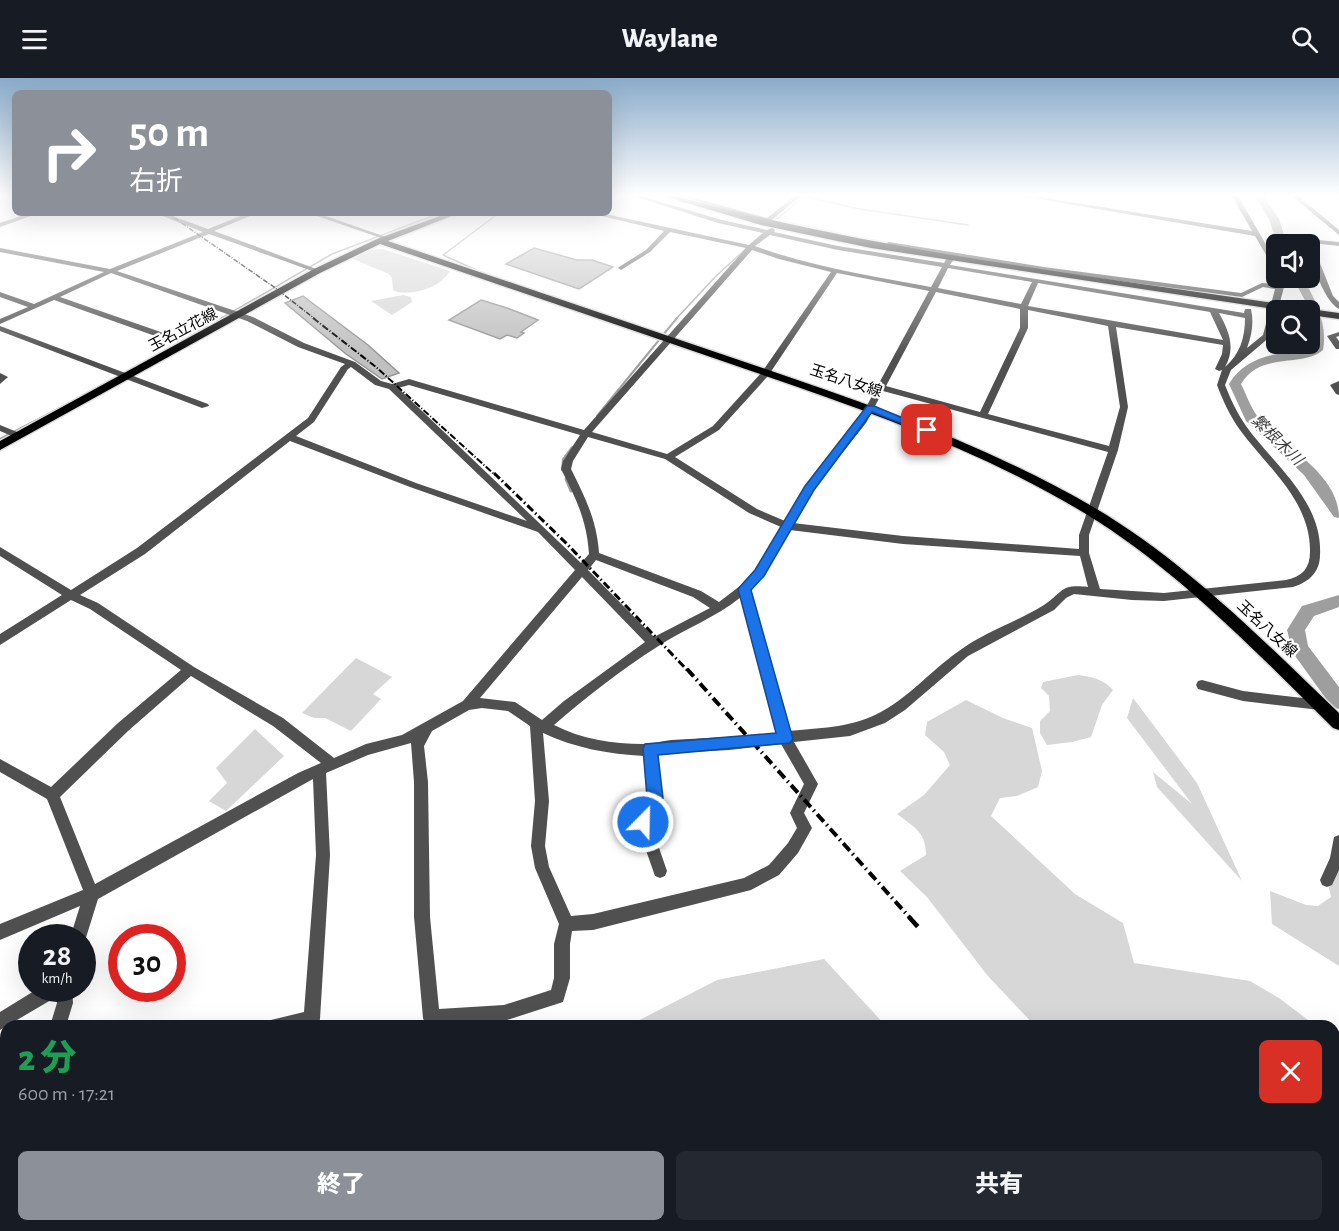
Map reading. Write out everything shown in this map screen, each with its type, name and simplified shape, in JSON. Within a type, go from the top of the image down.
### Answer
[{"type":"highway","points":[[892,250],[949,261],[1266,308]]},
{"type":"highway","points":[[1320,315],[1339,321]]},
{"type":"highway","points":[[1320,317],[1339,316]]},
{"type":"main road","name":"玉名立花線","points":[[0,446],[10,432],[127,377],[232,314],[358,250]]},
{"type":"main road","name":"玉名八女線","points":[[414,250],[765,374],[870,408],[999,461],[1092,512],[1203,594],[1339,723]]},
{"type":"street","points":[[0,250],[111,271],[232,314],[352,364],[378,382],[392,387],[541,529],[653,644]]},
{"type":"street","points":[[0,321],[164,250]]},
{"type":"street","points":[[258,250],[317,271]]},
{"type":"street","points":[[621,268],[649,250]]},
{"type":"street","points":[[0,932],[92,894],[325,767],[366,750],[405,740],[467,705],[594,555],[593,537],[585,506],[566,468],[568,461],[586,433],[749,250]]},
{"type":"street","points":[[759,250],[781,258],[835,271],[1112,324],[1226,342]]},
{"type":"street","points":[[0,259],[15,253]]},
{"type":"street","points":[[949,261],[1036,281],[1248,314],[1249,338],[1238,360]]},
{"type":"street","points":[[540,725],[653,644],[718,609],[744,589],[759,573],[809,488],[870,408],[949,261]]},
{"type":"street","points":[[949,261],[1243,298],[1266,284]]},
{"type":"street","points":[[668,457],[716,428],[765,374],[835,271]]},
{"type":"street","points":[[1320,272],[1330,297],[1339,307]]},
{"type":"street","points":[[983,415],[1024,328],[1024,306],[1036,281]]},
{"type":"street","points":[[0,294],[33,306]]},
{"type":"street","points":[[52,297],[175,340]]},
{"type":"street","points":[[467,705],[482,703],[511,706],[540,725],[567,738],[611,747],[650,749],[785,739],[850,730],[880,719],[919,692],[964,653],[1050,606],[1062,595],[1073,590],[1149,597],[1203,594],[1287,583],[1305,577],[1313,564],[1315,534],[1311,521],[1283,475],[1232,414],[1221,385],[1216,382],[1216,374],[1228,358],[1221,324],[1213,310]]},
{"type":"street","points":[[1095,592],[1084,553],[1084,535],[1113,450],[1124,407],[1112,324]]},
{"type":"street","points":[[0,328],[205,406]]},
{"type":"street","points":[[1339,334],[1331,336],[1339,347]]},
{"type":"street","points":[[1221,385],[1227,369],[1266,337]]},
{"type":"street","points":[[0,640],[141,551],[289,437],[315,416],[345,367],[352,364]]},
{"type":"street","points":[[0,376],[4,377],[0,381]]},
{"type":"street","points":[[392,387],[409,382],[668,457],[753,512],[787,526],[903,540],[1084,553]]},
{"type":"street","points":[[1339,384],[1334,385],[1339,392]]},
{"type":"street","points":[[882,388],[1113,450]]},
{"type":"street","points":[[289,437],[413,485],[541,529]]},
{"type":"street","points":[[0,551],[72,596],[94,606],[190,670],[278,722],[325,767],[323,855],[312,1019],[307,1020]]},
{"type":"street","points":[[594,555],[697,594],[718,609]]},
{"type":"street","points":[[567,924],[593,922],[746,885],[774,870],[805,828],[797,813],[811,784],[785,739],[744,589]]},
{"type":"street","points":[[52,795],[123,727],[190,670]]},
{"type":"street","points":[[1202,686],[1243,696],[1320,705]]},
{"type":"street","points":[[426,729],[417,745],[421,782],[422,917],[431,1018],[504,1013],[556,996],[563,984],[560,939],[567,924],[542,868],[538,846],[542,801],[540,725]]},
{"type":"street","points":[[650,749],[655,798],[643,822],[660,871]]},
{"type":"street","points":[[0,765],[52,795],[92,894],[82,924]]},
{"type":"street","points":[[1327,880],[1337,858],[1339,842]]},
{"type":"street","points":[[3,1020],[32,1002]]},
{"type":"street","points":[[60,1020],[64,1002]]},
{"type":"shaded area","points":[[370,250],[385,250],[450,271],[440,282],[426,289],[397,292],[393,290],[392,278],[389,274],[353,259]]},
{"type":"shaded area","points":[[403,295],[411,297],[412,302],[392,315],[371,301]]},
{"type":"shaded area","points":[[356,658],[392,677],[373,694],[381,699],[351,731],[325,718],[314,718],[302,713]]},
{"type":"shaded area","points":[[1078,675],[1097,679],[1113,690],[1102,705],[1091,737],[1047,745],[1040,733],[1040,721],[1050,711],[1049,696],[1041,688],[1043,682]]},
{"type":"shaded area","points":[[1133,698],[1197,783],[1242,881],[1157,787],[1153,772],[1192,804],[1127,718]]},
{"type":"shaded area","points":[[966,700],[1003,718],[1032,728],[1042,771],[1038,787],[1017,796],[1000,798],[991,816],[1075,894],[1123,923],[1134,963],[1250,981],[1279,998],[1308,1020],[1029,1020],[987,975],[927,897],[900,871],[926,855],[921,835],[897,814],[924,795],[950,765],[944,752],[925,735],[927,722]]},
{"type":"shaded area","points":[[255,729],[284,756],[226,811],[209,801],[227,783],[216,768]]},
{"type":"shaded area","points":[[1339,842],[1339,966],[1272,924],[1270,891],[1306,905],[1318,906],[1331,897],[1327,880]]},
{"type":"shaded area","points":[[824,959],[880,1020],[640,1020],[717,980]]},
{"type":"building","points":[[531,250],[540,250],[577,260],[592,260],[613,267],[579,289],[506,264]]},
{"type":"building","points":[[303,296],[368,345],[399,373],[382,379],[346,354],[285,303]]},
{"type":"building","points":[[481,300],[538,320],[521,332],[524,333],[517,338],[507,335],[500,339],[449,320]]},
{"type":"waterway","points":[[220,319],[343,250]]},
{"type":"waterway","points":[[450,250],[443,255],[474,269]]},
{"type":"waterway","points":[[676,319],[716,276],[745,250]]},
{"type":"waterway","name":"繁根木川","points":[[1303,288],[1317,323],[1319,342],[1317,350],[1258,363],[1240,375],[1235,384],[1251,418],[1309,472],[1339,513]]},
{"type":"waterway","points":[[179,343],[222,318]]},
{"type":"waterway","points":[[597,416],[677,318]]},
{"type":"waterway","points":[[105,384],[139,365]]},
{"type":"waterway","points":[[0,439],[62,407]]},
{"type":"waterway","points":[[562,470],[563,459],[572,447]]},
{"type":"waterway","points":[[566,479],[571,491]]},
{"type":"waterway","name":"繁根木川","points":[[1339,601],[1308,611],[1296,630],[1299,648],[1339,701]]},
{"type":"railway","points":[[220,250],[315,319]]},
{"type":"railway","points":[[313,318],[376,367],[495,475]]},
{"type":"railway","points":[[494,473],[567,544],[688,671]]},
{"type":"railway","points":[[687,669],[911,919]]},
{"type":"railway","points":[[909,917],[919,928]]},
{"type":"route","points":[[643,822],[655,798],[650,749],[785,739],[771,678],[747,592],[744,589],[759,573],[809,488],[862,423],[870,408],[927,430]]}]
